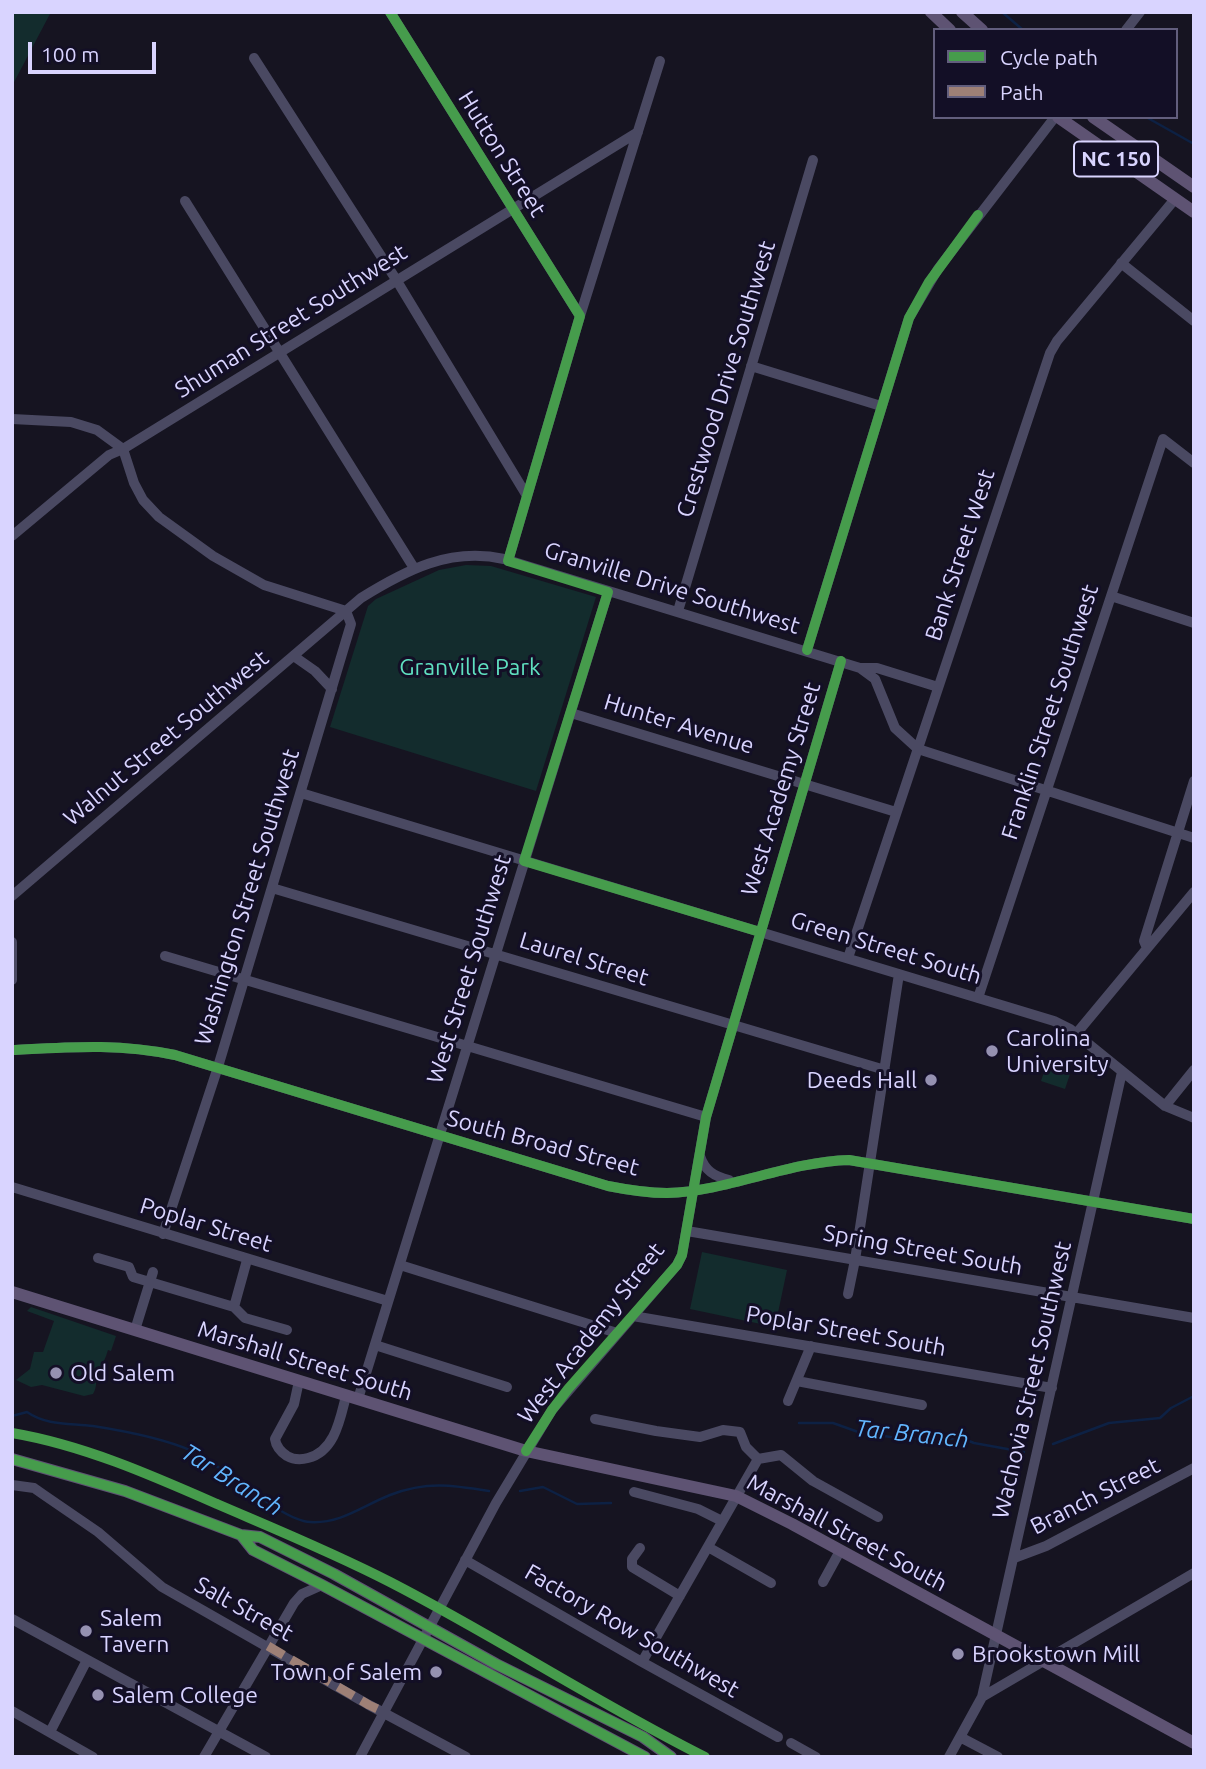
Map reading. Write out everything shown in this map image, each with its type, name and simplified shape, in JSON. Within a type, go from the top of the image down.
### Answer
[{"type":"main road","points":[[931,12],[948,28]]},
{"type":"main road","points":[[962,12],[980,28]]},
{"type":"main road","name":"NC 150","points":[[1059,119],[1194,212]]},
{"type":"main road","name":"NC 150","points":[[1103,122],[1194,187]]},
{"type":"main road","name":"Marshall Street South","points":[[12,1292],[526,1451],[736,1496],[1194,1744]]},
{"type":"main road","points":[[12,1459],[125,1491],[241,1535],[260,1537],[643,1737],[671,1757]]},
{"type":"main road","points":[[241,1535],[253,1550],[645,1757]]},
{"type":"street","name":"Hutton Street","points":[[390,12],[580,316]]},
{"type":"street","points":[[1128,28],[1140,12]]},
{"type":"street","points":[[254,58],[397,281],[527,496]]},
{"type":"street","points":[[508,561],[580,316],[660,61]]},
{"type":"street","name":"West Academy Street","points":[[807,650],[904,331],[921,294],[978,215],[1054,119]]},
{"type":"street","name":"Shuman Street Southwest","points":[[12,536],[108,455],[123,449],[281,354],[638,132]]},
{"type":"street","name":"Crestwood Drive Southwest","points":[[678,611],[813,160]]},
{"type":"street","name":"Bank Street West","points":[[848,958],[1050,353],[1057,341],[1175,199]]},
{"type":"street","points":[[185,201],[414,568]]},
{"type":"street","points":[[1121,263],[1194,321]]},
{"type":"street","points":[[751,366],[881,407]]},
{"type":"street","points":[[12,419],[47,419],[86,426],[104,434],[123,449],[134,483],[143,500],[159,517],[214,556],[264,585],[346,611]]},
{"type":"street","name":"Franklin Street Southwest","points":[[978,998],[1163,439],[1194,463]]},
{"type":"street","name":"Granville Drive Southwest","points":[[346,611],[361,598],[414,568],[464,555],[487,555],[860,668],[877,668],[938,687]]},
{"type":"street","name":"West Street Southwest","points":[[299,1381],[294,1404],[275,1439],[275,1444],[283,1452],[296,1460],[319,1454],[335,1435],[375,1345],[608,592]]},
{"type":"street","points":[[1111,596],[1194,623]]},
{"type":"street","name":"Walnut Street Southwest","points":[[12,896],[346,611]]},
{"type":"street","name":"Washington Street Southwest","points":[[163,1234],[217,1069],[332,689],[351,624],[346,611]]},
{"type":"street","points":[[295,657],[315,671],[332,689]]},
{"type":"street","name":"West Academy Street","points":[[360,1757],[465,1560],[552,1410],[677,1265],[682,1255],[706,1117],[841,661]]},
{"type":"street","points":[[860,668],[875,679],[895,728],[918,749],[1194,838]]},
{"type":"street","name":"Hunter Avenue","points":[[571,713],[896,812]]},
{"type":"street","points":[[1147,948],[1144,941],[1194,781]]},
{"type":"street","name":"Green Street South","points":[[301,793],[1055,1021],[1076,1034],[1164,1105],[1194,1118]]},
{"type":"street","name":"Laurel Street","points":[[272,888],[885,1070]]},
{"type":"street","points":[[1076,1034],[1194,892]]},
{"type":"street","points":[[12,942],[12,980]]},
{"type":"street","points":[[164,956],[706,1117]]},
{"type":"street","points":[[848,1294],[899,974]]},
{"type":"street","name":"South Broad Street","points":[[12,1049],[130,1047],[175,1055],[608,1186],[645,1192],[695,1190],[824,1161],[871,1163],[1194,1219]]},
{"type":"street","points":[[1164,1105],[1194,1070]]},
{"type":"street","name":"Wachovia Street Southwest","points":[[982,1697],[1122,1072]]},
{"type":"street","points":[[699,1151],[703,1164],[711,1173],[731,1181]]},
{"type":"street","name":"Poplar Street","points":[[12,1187],[388,1301]]},
{"type":"street","name":"Spring Street South","points":[[687,1231],[1194,1318]]},
{"type":"street","points":[[98,1258],[129,1267],[133,1277],[151,1277],[234,1307],[245,1318],[287,1330]]},
{"type":"street","points":[[234,1307],[247,1259]]},
{"type":"street","points":[[400,1265],[617,1333]]},
{"type":"street","points":[[135,1330],[151,1277]]},
{"type":"street","name":"Poplar Street South","points":[[633,1316],[1052,1388]]},
{"type":"street","points":[[375,1345],[507,1387]]},
{"type":"street","points":[[788,1401],[811,1346]]},
{"type":"street","points":[[797,1381],[922,1405]]},
{"type":"street","points":[[595,1419],[699,1437],[723,1430],[740,1432],[746,1447],[758,1459]]},
{"type":"street","points":[[642,1662],[758,1459],[781,1455],[813,1481],[878,1517]]},
{"type":"street","name":"Branch Street","points":[[1014,1558],[1046,1546],[1194,1468]]},
{"type":"street","name":"Salt Street","points":[[12,1485],[34,1489],[44,1495],[98,1532],[162,1587],[466,1757]]},
{"type":"street","points":[[634,1492],[698,1509],[722,1521]]},
{"type":"street","points":[[708,1547],[771,1583]]},
{"type":"street","points":[[640,1548],[632,1559],[632,1567],[680,1596]]},
{"type":"street","points":[[823,1582],[840,1551]]},
{"type":"street","name":"Factory Row Southwest","points":[[465,1560],[778,1737]]},
{"type":"street","points":[[949,1757],[982,1697],[1194,1573]]},
{"type":"street","points":[[204,1757],[268,1646],[302,1594],[322,1585]]},
{"type":"street","points":[[12,1619],[266,1757]]},
{"type":"street","points":[[50,1732],[87,1660]]},
{"type":"street","points":[[12,1711],[93,1757]]},
{"type":"street","points":[[960,1737],[998,1757]]},
{"type":"street","points":[[791,1743],[816,1757]]},
{"type":"green space","points":[[12,12],[51,12],[12,86]]},
{"type":"green space","name":"Granville Park","points":[[466,565],[491,566],[596,597],[536,791],[330,727],[368,606],[376,599],[439,570]]},
{"type":"green space","points":[[1046,1066],[1070,1074],[1065,1089],[1041,1081]]},
{"type":"green space","points":[[702,1252],[787,1270],[775,1327],[690,1309]]},
{"type":"green space","points":[[31,1307],[116,1336],[111,1351],[108,1350],[98,1372],[93,1394],[84,1396],[42,1385],[31,1387],[16,1380],[30,1369],[34,1352],[43,1352],[54,1321],[27,1311]]},
{"type":"waterway","points":[[1002,12],[1021,28]]},
{"type":"waterway","points":[[1150,119],[1194,144]]},
{"type":"waterway","name":"Tar Branch","points":[[1053,1444],[1109,1423],[1160,1418],[1171,1408],[1194,1396]]},
{"type":"waterway","name":"Tar Branch","points":[[12,1416],[27,1412],[51,1422],[118,1430],[181,1446],[205,1458],[268,1503],[298,1519],[310,1522],[342,1517],[390,1495],[415,1488],[451,1486],[489,1491]]},
{"type":"waterway","name":"Tar Branch","points":[[799,1423],[833,1423],[861,1433],[891,1437],[941,1441],[959,1437],[974,1443],[1024,1452]]},
{"type":"waterway","name":"Tar Branch","points":[[520,1491],[543,1487],[577,1504],[611,1503]]},
{"type":"marked path","points":[[268,1646],[384,1712]]},
{"type":"cycle path","points":[[390,12],[580,316],[508,561],[608,592],[524,861],[760,932]]},
{"type":"cycle path","points":[[807,650],[909,318],[929,282],[978,215]]},
{"type":"cycle path","points":[[526,1451],[568,1389],[677,1265],[682,1255],[706,1117],[841,661]]},
{"type":"cycle path","points":[[12,1050],[114,1047],[175,1055],[608,1186],[630,1190],[660,1193],[690,1191],[803,1166],[849,1160],[1194,1219]]},
{"type":"cycle path","points":[[12,1433],[65,1445],[116,1462],[348,1561],[430,1603],[625,1715],[705,1757]]},
{"type":"cycle path","points":[[12,1459],[125,1491],[241,1535],[260,1537],[334,1574],[496,1664],[643,1737],[671,1757]]},
{"type":"cycle path","points":[[241,1535],[253,1550],[645,1757]]},
{"type":"place","name":"Carolina University","points":[[992,1051]]},
{"type":"place","name":"Deeds Hall","points":[[931,1080]]},
{"type":"place","name":"Old Salem","points":[[56,1373]]},
{"type":"place","name":"Salem Tavern","points":[[86,1631]]},
{"type":"place","name":"Brookstown Mill","points":[[958,1654]]},
{"type":"place","name":"Town of Salem","points":[[436,1672]]},
{"type":"place","name":"Salem College","points":[[98,1695]]}]
